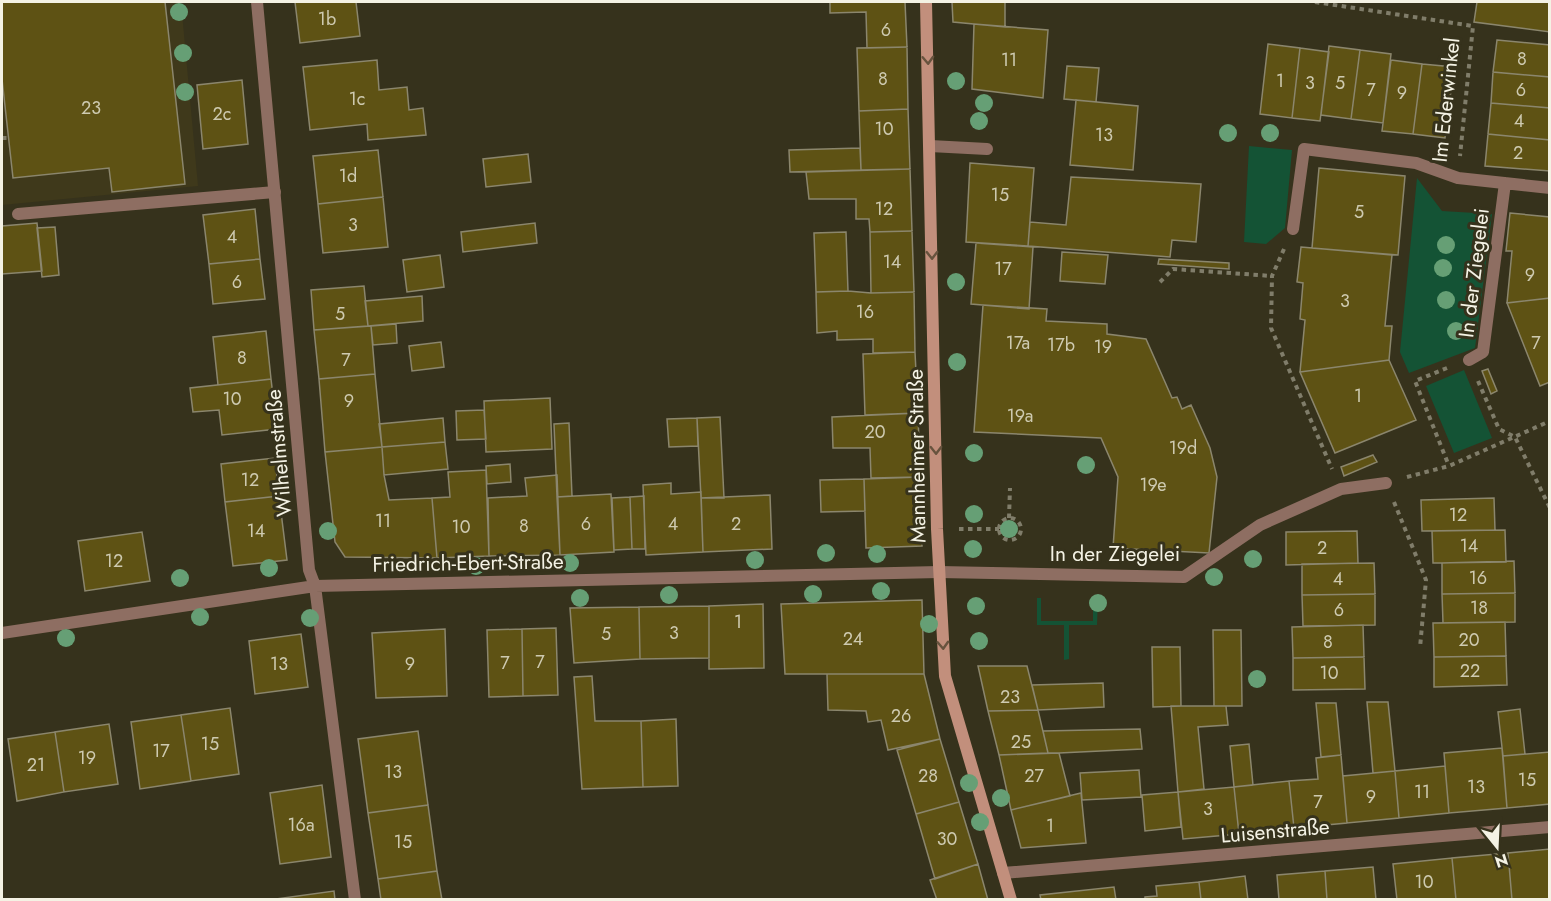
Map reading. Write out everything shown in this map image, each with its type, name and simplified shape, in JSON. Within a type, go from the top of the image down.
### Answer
[{"type":"main road","name":"Mannheimer Straße","points":[[926,2],[937,529],[945,676],[1011,900]]},
{"type":"street","name":"Wilhelmstraße","points":[[257,2],[309,570],[315,586],[355,900]]},
{"type":"street","points":[[930,146],[987,149]]},
{"type":"street","name":"Im Ederwinkel","points":[[1293,229],[1304,149],[1416,163],[1458,178],[1550,188]]},
{"type":"street","name":"In der Ziegelei","points":[[1469,360],[1483,352],[1505,183]]},
{"type":"street","points":[[18,214],[274,192]]},
{"type":"street","name":"In der Ziegelei","points":[[939,572],[1184,577],[1260,525],[1341,489],[1386,483]]},
{"type":"street","name":"Friedrich-Ebert-Straße","points":[[2,633],[315,586],[939,572]]},
{"type":"street","name":"Luisenstraße","points":[[1003,873],[1550,827]]},
{"type":"path","name":"Im Ederwinkel","points":[[1315,2],[1473,26],[1458,178]]},
{"type":"path","points":[[2,138],[8,138]]},
{"type":"path","points":[[1293,229],[1272,276],[1271,328],[1341,489]]},
{"type":"path","points":[[1160,282],[1173,269],[1272,276]]},
{"type":"path","name":"In der Ziegelei","points":[[1449,466],[1415,381],[1469,360],[1499,429],[1515,437],[1550,508]]},
{"type":"path","points":[[1420,648],[1426,580],[1386,483],[1449,466],[1550,421]]},
{"type":"path","points":[[1010,488],[1010,518]]},
{"type":"path","points":[[1010,518],[1019,523],[1021,530],[1018,537],[1005,540],[999,529],[1003,521],[1010,518]]},
{"type":"path","points":[[937,529],[999,529]]},
{"type":"shaded area","points":[[2,2],[181,2],[198,186],[2,205]]},
{"type":"green space","points":[[1249,146],[1292,150],[1285,228],[1266,244],[1244,242]]},
{"type":"green space","points":[[1417,178],[1442,211],[1492,214],[1475,348],[1409,373],[1400,352]]},
{"type":"green space","points":[[1464,370],[1492,438],[1454,453],[1426,386]]},
{"type":"green space","points":[[1037,598],[1041,598],[1041,621],[1093,621],[1093,598],[1098,598],[1097,625],[1069,625],[1069,659],[1064,660],[1064,625],[1037,625]]},
{"type":"building","points":[[2,2],[165,2],[185,184],[112,192],[109,168],[13,178],[2,79]]},
{"type":"building","points":[[295,2],[356,2],[360,36],[300,43]]},
{"type":"building","points":[[830,2],[905,2],[907,47],[867,48],[866,12],[830,13]]},
{"type":"building","points":[[952,2],[1005,2],[1005,27],[953,22]]},
{"type":"building","points":[[1477,2],[1550,2],[1550,32],[1474,22]]},
{"type":"building","points":[[974,24],[1048,30],[1043,98],[972,89]]},
{"type":"building","points":[[1497,40],[1550,45],[1550,77],[1493,72]]},
{"type":"building","points":[[1268,44],[1300,48],[1292,118],[1260,114]]},
{"type":"building","points":[[1329,46],[1360,50],[1351,119],[1321,115]]},
{"type":"building","points":[[907,47],[908,109],[859,111],[857,48]]},
{"type":"building","points":[[1300,48],[1329,52],[1320,121],[1292,118]]},
{"type":"building","points":[[1360,50],[1391,54],[1383,123],[1351,119]]},
{"type":"building","points":[[377,60],[379,90],[407,87],[409,110],[423,108],[426,135],[368,140],[367,124],[310,130],[303,67]]},
{"type":"building","points":[[1391,60],[1422,64],[1413,134],[1382,131]]},
{"type":"building","points":[[1422,64],[1454,67],[1445,138],[1413,134]]},
{"type":"building","points":[[1067,66],[1099,68],[1096,102],[1064,99]]},
{"type":"building","points":[[1493,72],[1550,77],[1550,108],[1491,103]]},
{"type":"building","points":[[242,80],[248,144],[203,149],[197,85]]},
{"type":"building","points":[[1076,100],[1138,106],[1133,170],[1070,165]]},
{"type":"building","points":[[1491,103],[1550,108],[1550,140],[1488,134]]},
{"type":"building","points":[[908,109],[910,169],[861,170],[859,111]]},
{"type":"building","points":[[1488,134],[1550,140],[1550,171],[1485,166]]},
{"type":"building","points":[[860,148],[861,170],[790,172],[789,150]]},
{"type":"building","points":[[378,150],[383,197],[318,204],[313,156]]},
{"type":"building","points":[[528,154],[531,182],[486,187],[483,159]]},
{"type":"building","points":[[970,163],[1034,168],[1028,246],[966,242]]},
{"type":"building","points":[[1319,168],[1405,176],[1398,255],[1312,248]]},
{"type":"building","points":[[910,169],[912,231],[870,232],[869,219],[856,219],[856,199],[809,199],[806,172]]},
{"type":"building","points":[[1071,177],[1201,184],[1196,242],[1172,240],[1170,257],[1028,246],[1030,222],[1066,225]]},
{"type":"building","points":[[383,197],[388,247],[323,253],[318,204]]},
{"type":"building","points":[[255,209],[260,259],[209,264],[203,215]]},
{"type":"building","points":[[1510,213],[1550,217],[1550,298],[1507,303],[1512,251],[1506,251]]},
{"type":"building","points":[[37,223],[42,271],[2,274],[2,226]]},
{"type":"building","points":[[535,223],[537,243],[463,252],[461,232]]},
{"type":"building","points":[[55,227],[59,275],[42,277],[37,228]]},
{"type":"building","points":[[912,231],[914,292],[871,293],[870,232]]},
{"type":"building","points":[[846,232],[848,291],[816,292],[814,233]]},
{"type":"building","points":[[976,243],[1033,247],[1029,309],[971,304]]},
{"type":"building","points":[[1301,247],[1392,255],[1385,326],[1392,326],[1389,360],[1300,372],[1305,320],[1300,319],[1303,283],[1297,282]]},
{"type":"building","points":[[1062,252],[1108,255],[1105,284],[1060,281]]},
{"type":"building","points":[[440,255],[444,287],[407,292],[403,260]]},
{"type":"building","points":[[260,259],[265,299],[213,304],[209,264]]},
{"type":"building","points":[[1159,259],[1229,263],[1229,269],[1158,264]]},
{"type":"building","points":[[364,286],[368,326],[314,330],[311,290]]},
{"type":"building","points":[[816,292],[914,292],[915,352],[873,353],[873,339],[837,340],[837,331],[817,333]]},
{"type":"building","points":[[422,296],[423,321],[368,326],[365,301]]},
{"type":"building","points":[[1550,298],[1550,382],[1540,386],[1507,303]]},
{"type":"building","points":[[983,305],[1047,309],[1046,321],[1107,324],[1107,334],[1146,339],[1172,398],[1177,397],[1182,409],[1191,405],[1210,448],[1217,477],[1209,553],[1113,548],[1118,477],[1101,438],[974,432]]},
{"type":"building","points":[[396,324],[397,343],[373,345],[371,326]]},
{"type":"building","points":[[371,326],[375,374],[319,379],[314,330]]},
{"type":"building","points":[[266,331],[271,379],[218,385],[213,337]]},
{"type":"building","points":[[441,342],[444,367],[412,371],[409,346]]},
{"type":"building","points":[[915,352],[918,413],[865,415],[863,354]]},
{"type":"building","points":[[1389,360],[1416,420],[1335,453],[1300,372]]},
{"type":"building","points":[[1488,369],[1497,391],[1491,394],[1482,371]]},
{"type":"building","points":[[375,374],[382,447],[325,452],[319,379]]},
{"type":"building","points":[[271,379],[277,429],[222,435],[219,410],[193,412],[190,388]]},
{"type":"building","points":[[550,398],[552,449],[486,452],[484,401]]},
{"type":"building","points":[[484,410],[486,439],[457,440],[456,411]]},
{"type":"building","points":[[918,413],[920,477],[871,478],[870,448],[833,448],[832,417]]},
{"type":"building","points":[[720,417],[724,498],[701,498],[697,418]]},
{"type":"building","points":[[443,418],[445,442],[382,447],[379,424]]},
{"type":"building","points":[[697,418],[698,446],[669,447],[667,419]]},
{"type":"building","points":[[569,423],[572,496],[557,497],[554,424]]},
{"type":"building","points":[[445,442],[448,469],[384,475],[382,447]]},
{"type":"building","points":[[382,447],[389,500],[432,498],[437,558],[345,557],[335,542],[325,452]]},
{"type":"building","points":[[1373,455],[1377,462],[1344,476],[1341,467]]},
{"type":"building","points":[[275,458],[279,496],[225,502],[221,464]]},
{"type":"building","points":[[510,464],[511,482],[487,484],[486,466]]},
{"type":"building","points":[[486,470],[489,556],[437,558],[432,498],[450,497],[448,472]]},
{"type":"building","points":[[557,475],[560,555],[489,556],[488,498],[527,496],[525,478]]},
{"type":"building","points":[[920,477],[922,546],[866,548],[864,479]]},
{"type":"building","points":[[864,479],[865,511],[821,512],[820,480]]},
{"type":"building","points":[[671,483],[671,494],[701,492],[703,552],[646,555],[643,485]]},
{"type":"building","points":[[611,494],[614,552],[560,555],[557,497]]},
{"type":"building","points":[[770,495],[772,549],[703,552],[701,498]]},
{"type":"building","points":[[279,496],[287,560],[233,566],[225,502]]},
{"type":"building","points":[[644,496],[645,549],[632,549],[630,497]]},
{"type":"building","points":[[630,497],[632,549],[614,550],[612,498]]},
{"type":"building","points":[[1494,498],[1495,530],[1422,531],[1421,500]]},
{"type":"building","points":[[1505,530],[1506,562],[1433,563],[1432,531]]},
{"type":"building","points":[[1357,531],[1358,563],[1286,565],[1286,532]]},
{"type":"building","points":[[142,532],[150,581],[85,591],[78,541]]},
{"type":"building","points":[[1514,561],[1515,593],[1442,594],[1442,563]]},
{"type":"building","points":[[1374,563],[1375,594],[1302,595],[1302,564]]},
{"type":"building","points":[[1515,593],[1515,622],[1443,623],[1442,594]]},
{"type":"building","points":[[1375,594],[1375,625],[1303,626],[1302,595]]},
{"type":"building","points":[[922,600],[924,674],[785,674],[781,604]]},
{"type":"building","points":[[763,604],[764,668],[709,669],[709,606]]},
{"type":"building","points":[[709,606],[709,658],[640,659],[639,607]]},
{"type":"building","points":[[639,607],[640,659],[574,663],[570,608]]},
{"type":"building","points":[[1505,622],[1506,656],[1434,657],[1433,623]]},
{"type":"building","points":[[1363,625],[1364,657],[1293,658],[1292,627]]},
{"type":"building","points":[[556,628],[558,695],[523,696],[522,629]]},
{"type":"building","points":[[445,629],[447,696],[376,698],[372,633]]},
{"type":"building","points":[[522,629],[523,696],[489,697],[487,630]]},
{"type":"building","points":[[1213,630],[1241,630],[1242,706],[1214,706]]},
{"type":"building","points":[[301,634],[308,687],[255,694],[249,641]]},
{"type":"building","points":[[1152,647],[1180,647],[1181,706],[1153,707]]},
{"type":"building","points":[[1506,656],[1507,685],[1434,687],[1434,657]]},
{"type":"building","points":[[1364,657],[1365,689],[1293,690],[1293,658]]},
{"type":"building","points":[[978,666],[1027,666],[1038,710],[988,711]]},
{"type":"building","points":[[827,674],[924,674],[940,739],[888,750],[881,720],[868,722],[866,711],[828,710]]},
{"type":"building","points":[[592,676],[595,721],[641,721],[643,787],[582,789],[574,677]]},
{"type":"building","points":[[1103,683],[1104,707],[1038,710],[1032,685]]},
{"type":"building","points":[[1367,702],[1388,702],[1395,771],[1373,773]]},
{"type":"building","points":[[1316,703],[1336,703],[1341,755],[1321,757]]},
{"type":"building","points":[[1171,706],[1226,706],[1228,725],[1198,727],[1204,789],[1178,792]]},
{"type":"building","points":[[230,708],[239,774],[191,781],[181,715]]},
{"type":"building","points":[[1520,709],[1525,754],[1503,756],[1498,712]]},
{"type":"building","points":[[1038,710],[1048,753],[999,755],[988,711]]},
{"type":"building","points":[[181,715],[191,781],[140,789],[131,722]]},
{"type":"building","points":[[676,719],[678,786],[643,787],[641,721]]},
{"type":"building","points":[[109,724],[118,784],[64,792],[55,732]]},
{"type":"building","points":[[1140,729],[1142,749],[1059,753],[1048,753],[1043,731]]},
{"type":"building","points":[[418,731],[428,805],[368,813],[358,739]]},
{"type":"building","points":[[55,732],[64,792],[17,801],[8,739]]},
{"type":"building","points":[[940,739],[959,802],[916,814],[897,750]]},
{"type":"building","points":[[1249,744],[1253,785],[1234,787],[1230,746]]},
{"type":"building","points":[[1502,748],[1507,808],[1449,813],[1444,753]]},
{"type":"building","points":[[1550,752],[1550,804],[1507,808],[1503,756]]},
{"type":"building","points":[[1059,753],[1070,796],[1011,810],[999,755]]},
{"type":"building","points":[[1341,755],[1347,823],[1294,828],[1289,781],[1318,779],[1316,758]]},
{"type":"building","points":[[1445,766],[1449,813],[1399,818],[1395,771]]},
{"type":"building","points":[[1139,770],[1141,797],[1082,800],[1080,773]]},
{"type":"building","points":[[1395,771],[1399,818],[1347,823],[1343,776]]},
{"type":"building","points":[[1289,781],[1294,828],[1239,834],[1234,787]]},
{"type":"building","points":[[322,785],[331,857],[280,864],[270,793]]},
{"type":"building","points":[[1234,787],[1239,834],[1183,839],[1178,792]]},
{"type":"building","points":[[1178,792],[1181,827],[1145,831],[1142,795]]},
{"type":"building","points":[[1081,793],[1086,843],[1021,848],[1011,810]]},
{"type":"building","points":[[959,802],[978,864],[935,879],[916,814]]},
{"type":"building","points":[[428,805],[437,871],[378,879],[368,813]]},
{"type":"building","points":[[1550,849],[1550,899],[1512,900],[1508,853]]},
{"type":"building","points":[[1508,853],[1512,900],[1456,900],[1452,858]]},
{"type":"building","points":[[1452,858],[1456,900],[1397,900],[1393,864]]},
{"type":"building","points":[[978,864],[988,900],[937,900],[930,880]]},
{"type":"building","points":[[1373,867],[1376,900],[1327,900],[1325,871]]},
{"type":"building","points":[[437,871],[442,900],[381,900],[378,879]]},
{"type":"building","points":[[1325,871],[1327,900],[1279,900],[1277,875]]},
{"type":"building","points":[[1245,876],[1248,900],[1201,900],[1199,882]]},
{"type":"building","points":[[1199,882],[1201,900],[1145,900],[1145,897],[1157,896],[1156,886]]},
{"type":"building","points":[[1114,887],[1116,900],[1041,900],[1040,895]]},
{"type":"building","points":[[334,891],[335,900],[276,899]]}]
